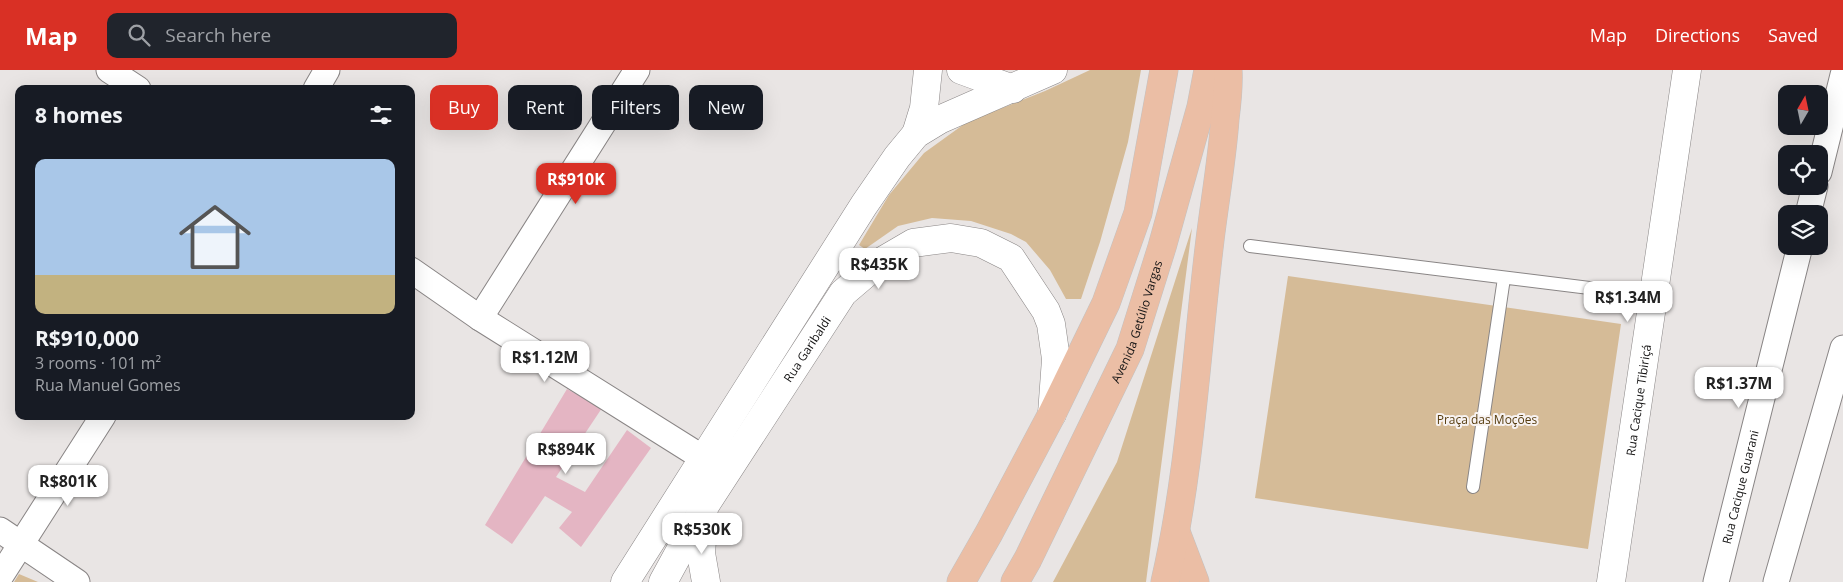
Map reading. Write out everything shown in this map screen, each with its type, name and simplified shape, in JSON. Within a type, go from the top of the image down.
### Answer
[{"type":"main road","points":[[916,134],[924,108],[928,70]]},
{"type":"main road","points":[[961,70],[1013,88]]},
{"type":"main road","points":[[625,582],[864,205],[897,157],[916,134],[939,120],[1053,70]]},
{"type":"main road","points":[[961,582],[1052,414],[1106,303],[1138,213],[1164,70]]},
{"type":"main road","name":"Avenida Getúlio Vargas","points":[[1022,571],[1130,349],[1162,247],[1201,107],[1208,70]]},
{"type":"main road","points":[[1165,582],[1176,532],[1187,464],[1210,240],[1223,140],[1228,70]]},
{"type":"main road","name":"Rua Cacique Tibiriçá","points":[[1611,582],[1687,70]]},
{"type":"main road","name":"Rua Garibaldi","points":[[663,582],[704,507],[844,293],[877,264],[913,243],[950,238],[981,243],[1011,258],[1046,311],[1051,324],[1056,359],[1052,414]]},
{"type":"main road","points":[[704,507],[701,553],[706,582]]},
{"type":"main road","points":[[1176,532],[1195,582]]},
{"type":"street","points":[[109,70],[132,85]]},
{"type":"street","points":[[319,85],[328,70]]},
{"type":"street","points":[[480,318],[638,70]]},
{"type":"street","points":[[1826,145],[1843,75]]},
{"type":"street","name":"Rua Cacique Guarani","points":[[1716,582],[1798,255]]},
{"type":"street","points":[[415,273],[480,318],[704,458]]},
{"type":"street","points":[[1776,582],[1843,348]]},
{"type":"street","points":[[0,577],[100,420]]},
{"type":"street","points":[[0,530],[77,582]]},
{"type":"lane","points":[[1250,246],[1654,296]]},
{"type":"lane","points":[[1473,486],[1504,278]]},
{"type":"green space","points":[[1090,70],[1141,70],[1128,142],[1100,242],[1081,299],[1066,299],[1050,270],[1026,242],[1011,234],[971,221],[932,218],[898,226],[865,249],[859,245],[889,195],[924,153],[967,122],[1045,91]]},
{"type":"green space","points":[[1192,228],[1146,582],[1053,582],[1117,462]]},
{"type":"green space","name":"Praça das Moções","points":[[1288,276],[1621,324],[1588,549],[1255,498]]},
{"type":"green space","points":[[19,574],[38,582],[14,582]]},
{"type":"building","points":[[567,389],[602,408],[556,477],[585,492],[627,430],[651,448],[581,547],[559,528],[572,512],[545,496],[512,544],[485,525]]}]
